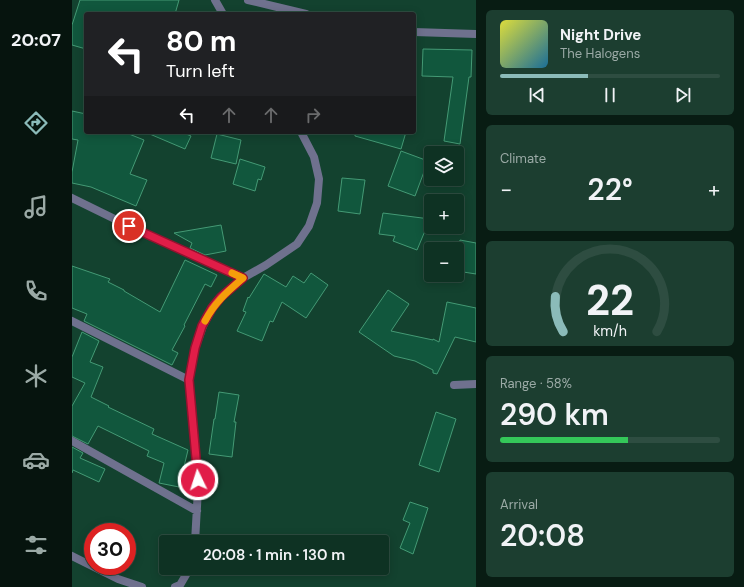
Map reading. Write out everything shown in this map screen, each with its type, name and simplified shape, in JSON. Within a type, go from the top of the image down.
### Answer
[{"type":"street","points":[[215,0],[222,12]]},
{"type":"street","points":[[248,0],[298,12]]},
{"type":"street","points":[[416,32],[476,34]]},
{"type":"street","points":[[195,535],[197,477],[189,380],[195,348],[202,326],[212,308],[221,297],[243,278],[266,265],[297,244],[309,226],[317,202],[319,179],[314,157],[302,134]]},
{"type":"street","points":[[72,198],[129,226],[243,278]]},
{"type":"street","points":[[72,321],[189,380]]},
{"type":"street","points":[[454,385],[476,384]]},
{"type":"street","points":[[72,441],[196,511]]},
{"type":"street","points":[[72,556],[118,579],[142,587]]},
{"type":"street","points":[[175,587],[180,586],[186,575]]},
{"type":"building","points":[[80,0],[179,0],[176,12],[84,12],[84,48],[72,45],[72,25]]},
{"type":"building","points":[[423,49],[472,50],[471,77],[469,77],[460,144],[444,141],[453,77],[422,76]]},
{"type":"building","points":[[72,111],[84,114],[84,134],[129,134],[144,140],[130,174],[147,180],[136,206],[91,187],[72,183],[72,172],[78,140],[72,139]]},
{"type":"building","points":[[150,134],[186,134],[191,136],[185,149]]},
{"type":"building","points":[[217,134],[241,140],[236,164],[211,158]]},
{"type":"building","points":[[355,134],[405,134],[401,149],[355,136]]},
{"type":"building","points":[[401,151],[424,160],[424,172],[415,196],[388,186]]},
{"type":"building","points":[[240,159],[265,167],[261,180],[258,179],[255,191],[233,184]]},
{"type":"building","points":[[342,178],[365,180],[360,214],[338,211]]},
{"type":"building","points":[[383,213],[424,218],[424,233],[417,250],[393,241],[395,236],[379,234]]},
{"type":"building","points":[[221,225],[226,251],[205,255],[190,248],[192,243],[174,233]]},
{"type":"building","points":[[460,240],[476,243],[476,274],[464,272],[464,242],[460,242]]},
{"type":"building","points":[[185,260],[217,275],[211,287],[205,284],[184,325],[185,326],[172,350],[178,353],[172,365],[84,321],[87,314],[72,308],[72,266],[110,279],[108,282],[160,312]]},
{"type":"building","points":[[311,273],[328,285],[306,318],[282,302],[273,322],[270,321],[262,341],[237,331],[246,312],[243,311],[248,297],[249,298],[264,274],[286,287],[293,276],[304,283]]},
{"type":"building","points":[[388,290],[409,304],[391,331],[433,339],[439,342],[447,302],[476,308],[476,342],[455,337],[437,374],[433,373],[433,370],[415,361],[394,356],[359,332]]},
{"type":"building","points":[[82,332],[99,341],[90,362],[103,367],[91,397],[109,406],[108,407],[154,429],[152,434],[188,450],[179,487],[159,483],[164,463],[147,456],[149,451],[98,426],[88,444],[72,436],[72,406],[85,383],[72,377],[72,357]]},
{"type":"building","points":[[219,392],[239,395],[234,422],[236,422],[232,457],[209,454]]},
{"type":"building","points":[[436,412],[456,419],[439,472],[419,465]]},
{"type":"building","points":[[72,447],[83,453],[80,458],[105,469],[99,482],[73,470],[72,473]]},
{"type":"building","points":[[410,502],[428,508],[413,554],[400,548],[410,523],[403,520]]},
{"type":"slow traffic","points":[[205,321],[212,308],[221,297],[243,278],[232,273]]},
{"type":"route","points":[[129,226],[243,278],[221,297],[212,308],[202,326],[195,348],[189,380],[198,480]]}]
